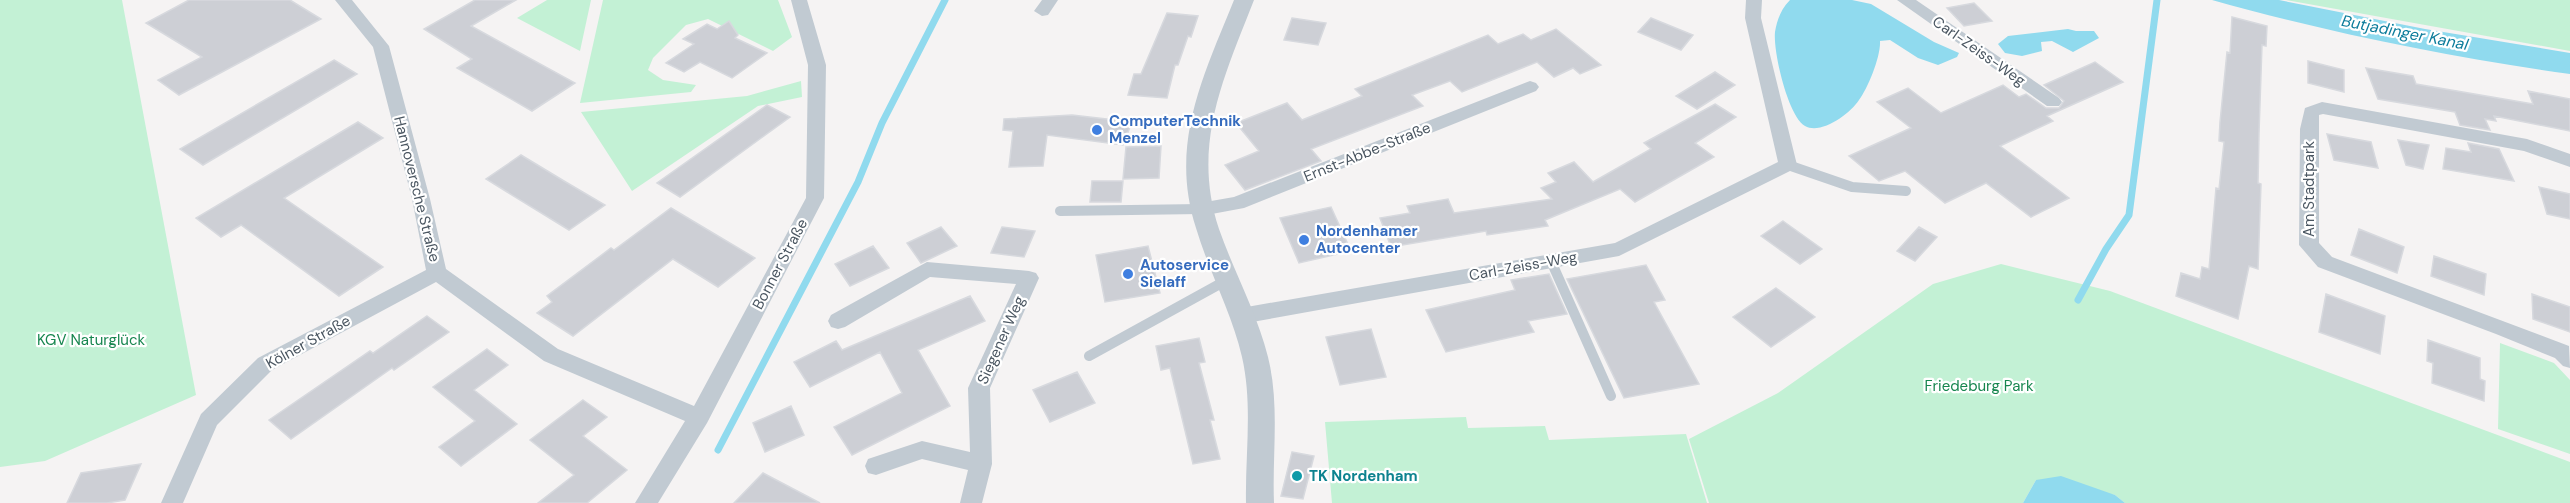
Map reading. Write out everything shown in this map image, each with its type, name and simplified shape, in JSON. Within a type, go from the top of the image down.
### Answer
[{"type":"street","name":"Hannoversche Straße","points":[[343,0],[381,45],[421,200],[437,273],[551,355],[699,417]]},
{"type":"street","name":"Bonner Straße","points":[[646,503],[699,417],[815,198],[817,65],[799,0]]},
{"type":"street","points":[[1244,0],[1212,84],[1198,132],[1195,178],[1201,209],[1255,357],[1260,384],[1262,426],[1260,503]]},
{"type":"street","points":[[1755,0],[1753,18],[1788,165]]},
{"type":"street","name":"Carl-Zeiss-Weg","points":[[1905,0],[2053,102]]},
{"type":"street","name":"Ernst-Abbe-Straße","points":[[1201,209],[1237,203],[1530,87]]},
{"type":"street","name":"Am Stadtpark","points":[[2570,161],[2527,145],[2322,108],[2311,112],[2308,140],[2309,245],[2325,262],[2512,332],[2562,352],[2570,360]]},
{"type":"street","name":"Carl-Zeiss-Weg","points":[[1241,316],[1619,249],[1788,165]]},
{"type":"street","name":"Siegener Weg","points":[[838,321],[927,268],[1029,278],[979,388],[981,464],[971,503]]},
{"type":"street","name":"Kölner Straße","points":[[172,503],[209,420],[265,364],[437,273]]},
{"type":"street","points":[[876,466],[922,450],[981,464]]},
{"type":"lane","points":[[1788,165],[1852,187],[1906,191]]},
{"type":"lane","points":[[1060,211],[1201,209]]},
{"type":"lane","points":[[1551,261],[1611,396]]},
{"type":"lane","points":[[1089,356],[1227,280]]},
{"type":"green space","name":"KGV Naturglück","points":[[0,0],[122,0],[196,395],[45,461],[0,467]]},
{"type":"green space","points":[[547,0],[591,0],[580,51],[517,18]]},
{"type":"green space","points":[[603,0],[778,0],[792,37],[773,51],[708,19],[686,25],[653,58],[648,70],[663,80],[696,85],[691,92],[580,103]]},
{"type":"green space","points":[[2286,0],[2570,0],[2570,51]]},
{"type":"green space","points":[[801,81],[802,97],[758,106],[632,191],[581,112],[747,96]]},
{"type":"green space","name":"Friedeburg Park","points":[[2001,264],[2110,291],[2570,462],[2570,503],[2125,503],[2115,495],[2036,480],[2023,503],[1709,503],[1689,439],[1778,393],[1933,284]]},
{"type":"green space","points":[[2500,343],[2554,363],[2570,380],[2570,454],[2498,429]]},
{"type":"green space","points":[[1466,417],[1468,428],[1545,426],[1549,440],[1686,434],[1707,503],[1332,503],[1325,422]]},
{"type":"water","points":[[1790,0],[1852,0],[1871,4],[1934,42],[1959,53],[1957,57],[1938,65],[1918,58],[1890,40],[1880,41],[1870,80],[1855,106],[1835,122],[1819,128],[1805,126],[1793,110],[1776,54],[1777,23]]},
{"type":"water","name":"Butjadinger Kanal","points":[[2212,0],[2279,0],[2425,29],[2570,53],[2570,74],[2390,43]]},
{"type":"water","points":[[2068,29],[2094,31],[2099,38],[2073,52],[2052,41],[2041,42],[2042,51],[2022,56],[2005,53],[1998,44],[2008,36]]},
{"type":"water","points":[[2061,476],[2115,495],[2125,503],[2023,503],[2036,480]]},
{"type":"building","points":[[189,0],[290,0],[321,19],[179,95],[158,80],[202,57],[146,23]]},
{"type":"building","points":[[475,0],[516,0],[471,26],[575,83],[532,111],[457,68],[472,59],[424,29]]},
{"type":"building","points":[[1974,3],[1992,21],[1964,26],[1947,8]]},
{"type":"building","points":[[1167,13],[1198,16],[1178,65],[1175,65],[1167,98],[1128,95],[1134,74],[1141,74]]},
{"type":"building","points":[[2232,17],[2267,26],[2266,46],[2262,45],[2258,269],[2249,266],[2238,319],[2176,296],[2181,273],[2200,279],[2202,267],[2209,269],[2216,188],[2219,189],[2224,142],[2219,141],[2220,122],[2227,52],[2230,53]]},
{"type":"building","points":[[1292,18],[1326,23],[1318,45],[1284,40]]},
{"type":"building","points":[[1651,18],[1693,35],[1681,50],[1638,32]]},
{"type":"building","points":[[729,21],[738,35],[735,38],[767,53],[732,78],[700,62],[684,72],[666,63],[694,44],[683,39],[707,24],[717,29]]},
{"type":"building","points":[[1556,29],[1601,65],[1580,74],[1573,68],[1554,77],[1537,62],[1462,92],[1450,81],[1412,95],[1423,106],[1311,149],[1321,161],[1245,190],[1225,165],[1259,151],[1236,123],[1287,103],[1302,120],[1362,96],[1355,89],[1488,35],[1498,44],[1523,34],[1531,40]]},
{"type":"building","points":[[334,60],[357,74],[203,165],[180,149]]},
{"type":"building","points":[[2308,61],[2344,70],[2344,92],[2308,83]]},
{"type":"building","points":[[2095,62],[2123,82],[2047,116],[2053,121],[2000,146],[2069,198],[2031,217],[1986,183],[1945,203],[1905,171],[1879,181],[1849,156],[1911,128],[1877,102],[1908,88],[1941,113],[2003,85],[2019,97],[2026,94],[2046,108],[2059,108],[2064,101],[2044,85]]},
{"type":"building","points":[[2366,68],[2413,76],[2416,84],[2533,104],[2528,91],[2570,99],[2570,131],[2494,116],[2496,121],[2485,119],[2490,130],[2460,125],[2455,112],[2378,99]]},
{"type":"building","points":[[1715,72],[1735,85],[1697,109],[1676,96]]},
{"type":"building","points":[[1715,104],[1736,117],[1695,143],[1714,157],[1635,202],[1620,189],[1545,220],[1548,226],[1487,235],[1486,231],[1391,247],[1380,218],[1410,213],[1407,206],[1448,199],[1454,213],[1552,199],[1541,188],[1556,182],[1548,173],[1574,162],[1593,182],[1651,149],[1644,143]]},
{"type":"building","points":[[767,105],[790,117],[680,197],[657,183]]},
{"type":"building","points":[[1072,115],[1132,122],[1123,145],[1047,135],[1043,166],[1009,167],[1013,131],[1003,130],[1004,119]]},
{"type":"building","points":[[358,122],[383,138],[284,198],[383,267],[339,296],[241,225],[221,237],[196,218]]},
{"type":"building","points":[[2327,134],[2371,142],[2378,168],[2334,160]]},
{"type":"building","points":[[2398,140],[2429,145],[2423,169],[2406,165]]},
{"type":"building","points":[[2468,143],[2499,149],[2514,181],[2443,169],[2446,148],[2471,152]]},
{"type":"building","points":[[1161,146],[1159,178],[1123,179],[1126,147]]},
{"type":"building","points":[[521,155],[605,205],[569,230],[486,179]]},
{"type":"building","points":[[1092,181],[1123,181],[1121,202],[1090,202]]},
{"type":"building","points":[[2539,187],[2570,194],[2570,219],[2547,214]]},
{"type":"building","points":[[1331,207],[1351,251],[1299,263],[1280,218]]},
{"type":"building","points":[[671,208],[755,258],[718,287],[673,259],[573,336],[537,313],[552,302],[547,296],[611,248],[614,250]]},
{"type":"building","points":[[1783,221],[1822,249],[1800,264],[1761,236]]},
{"type":"building","points":[[941,227],[957,246],[921,263],[907,243]]},
{"type":"building","points":[[1002,227],[1035,231],[1024,257],[991,253]]},
{"type":"building","points":[[1919,227],[1937,237],[1915,261],[1897,251]]},
{"type":"building","points":[[2359,229],[2404,247],[2397,273],[2351,255]]},
{"type":"building","points":[[873,246],[889,268],[850,286],[835,264]]},
{"type":"building","name":"Autoservice Sielaff","points":[[1148,246],[1160,293],[1105,302],[1096,255]]},
{"type":"building","points":[[2434,256],[2486,274],[2484,295],[2431,276]]},
{"type":"building","points":[[1646,265],[1665,300],[1654,302],[1699,384],[1624,398],[1567,279]]},
{"type":"building","points":[[1549,274],[1567,314],[1528,321],[1534,332],[1446,352],[1426,310],[1515,290],[1511,280]]},
{"type":"building","points":[[1776,288],[1815,317],[1771,347],[1733,317]]},
{"type":"building","points":[[2326,294],[2385,316],[2380,354],[2319,332]]},
{"type":"building","points":[[2532,294],[2570,307],[2570,332],[2533,319]]},
{"type":"building","points":[[970,296],[985,321],[918,350],[950,406],[852,455],[834,427],[902,393],[880,352],[810,387],[794,362],[836,341],[842,350]]},
{"type":"building","points":[[427,316],[449,332],[394,370],[392,368],[291,439],[269,420],[370,351],[373,353]]},
{"type":"building","points":[[1371,329],[1386,377],[1340,385],[1326,337]]},
{"type":"building","points":[[1199,338],[1205,362],[1199,363],[1214,420],[1210,420],[1220,459],[1193,464],[1170,368],[1161,370],[1156,346]]},
{"type":"building","points":[[2428,340],[2480,358],[2480,379],[2485,381],[2484,401],[2432,383],[2433,363],[2427,361]]},
{"type":"building","points":[[487,349],[508,365],[474,390],[517,424],[461,466],[439,447],[475,421],[433,387]]},
{"type":"building","points":[[1077,372],[1095,403],[1050,422],[1033,390]]},
{"type":"building","points":[[583,400],[607,417],[583,436],[627,470],[587,503],[538,503],[574,475],[530,440]]},
{"type":"building","points":[[791,406],[804,435],[765,452],[753,423]]},
{"type":"building","name":"TK Nordenham","points":[[1292,452],[1314,456],[1303,499],[1281,496]]},
{"type":"building","points":[[141,464],[125,500],[107,503],[67,503],[81,473]]},
{"type":"building","points":[[763,473],[820,503],[734,503]]},
{"type":"waterway","points":[[718,450],[858,182],[882,123],[945,0]]},
{"type":"waterway","points":[[2078,300],[2106,249],[2129,215],[2157,0]]},
{"type":"place","name":"ComputerTechnik Menzel","points":[[1097,130]]},
{"type":"place","name":"Nordenhamer Autocenter","points":[[1304,240]]},
{"type":"place","name":"Autoservice Sielaff","points":[[1128,274]]},
{"type":"place","name":"TK Nordenham","points":[[1297,476]]}]
